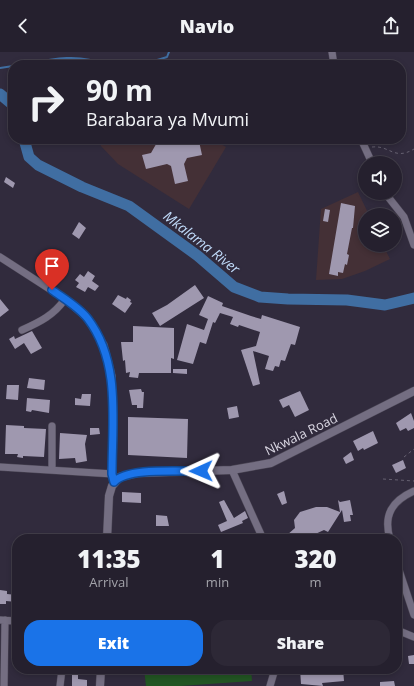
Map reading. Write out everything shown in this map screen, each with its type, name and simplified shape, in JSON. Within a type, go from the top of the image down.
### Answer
[{"type":"street","points":[[363,144],[369,156]]},
{"type":"street","points":[[391,200],[404,217],[414,245]]},
{"type":"street","points":[[0,257],[65,299],[87,318],[104,345],[112,376],[115,478],[110,496],[107,534]]},
{"type":"street","points":[[22,330],[50,316],[57,310],[65,299]]},
{"type":"street","name":"Nkwala Road","points":[[0,466],[52,470],[115,478],[137,473],[232,470],[259,467],[286,457],[414,391]]},
{"type":"street","points":[[52,426],[52,470]]},
{"type":"street","points":[[232,470],[261,534]]},
{"type":"street","points":[[389,534],[387,525],[392,507],[404,496],[414,491]]},
{"type":"street","points":[[402,593],[414,614]]},
{"type":"street","points":[[3,620],[4,686]]},
{"type":"street","points":[[402,632],[414,637]]},
{"type":"street","points":[[60,686],[61,674]]},
{"type":"street","points":[[100,686],[101,674]]},
{"type":"street","points":[[270,686],[274,674]]},
{"type":"path","points":[[367,152],[372,147],[378,146],[397,154],[408,153],[414,150]]},
{"type":"path","points":[[404,457],[414,449]]},
{"type":"path","points":[[383,479],[414,481]]},
{"type":"shaded area","points":[[100,144],[221,144],[226,147],[189,209],[118,164]]},
{"type":"shaded area","points":[[358,192],[358,200],[362,200],[366,208],[358,208],[358,252],[386,252],[390,259],[365,271],[342,279],[316,280],[321,209]]},
{"type":"green space","points":[[145,674],[251,674],[252,681],[180,686],[146,686]]},
{"type":"building","points":[[156,144],[200,144],[202,155],[187,158],[184,164],[188,181],[175,184],[171,166],[167,164],[146,169],[142,155],[151,153]]},
{"type":"building","points":[[6,177],[15,183],[13,188],[4,182]]},
{"type":"building","points":[[341,203],[355,206],[353,228],[347,254],[349,255],[347,265],[345,264],[343,273],[338,272],[338,276],[329,274]]},
{"type":"building","points":[[325,209],[330,210],[328,222],[323,221]]},
{"type":"building","points":[[79,222],[86,228],[79,239],[72,234]]},
{"type":"building","points":[[88,271],[95,276],[92,281],[99,286],[95,291],[88,287],[85,292],[76,287],[79,283],[75,280],[80,274],[84,277]]},
{"type":"building","points":[[195,285],[204,298],[160,326],[152,313],[167,305]]},
{"type":"building","points":[[118,295],[126,299],[127,297],[131,300],[130,302],[132,303],[125,313],[112,304]]},
{"type":"building","points":[[208,296],[223,303],[222,306],[251,316],[261,319],[262,315],[300,327],[295,345],[291,344],[285,361],[281,360],[279,367],[275,366],[273,371],[265,369],[269,356],[253,351],[260,384],[253,386],[241,350],[256,346],[260,332],[239,325],[238,327],[230,324],[233,317],[220,313],[215,323],[213,322],[206,344],[200,342],[193,364],[177,360],[187,324],[204,330],[208,319],[199,315]]},
{"type":"building","points":[[0,299],[9,310],[0,317]]},
{"type":"building","points":[[133,326],[174,328],[174,359],[171,358],[171,373],[139,373],[138,378],[129,377],[130,372],[126,373],[125,360],[123,361],[121,342],[133,342]]},
{"type":"building","points":[[32,331],[42,348],[31,354],[24,343],[15,349],[9,339],[14,336],[15,339]]},
{"type":"building","points":[[173,369],[187,369],[187,374],[173,373]]},
{"type":"building","points":[[29,378],[45,380],[44,390],[27,388]]},
{"type":"building","points":[[7,385],[19,385],[18,400],[6,399]]},
{"type":"building","points":[[141,389],[142,392],[144,392],[143,408],[137,408],[137,405],[132,405],[129,390]]},
{"type":"building","points":[[300,391],[309,410],[295,417],[289,405],[283,408],[279,400]]},
{"type":"building","points":[[82,394],[91,394],[90,406],[75,405],[75,398],[81,399]]},
{"type":"building","points":[[27,398],[50,400],[49,413],[32,410],[31,412],[26,411]]},
{"type":"building","points":[[237,406],[239,417],[229,419],[227,408]]},
{"type":"building","points":[[411,413],[414,421],[414,428],[408,431],[406,428],[400,431],[396,423]]},
{"type":"building","points":[[128,417],[188,419],[187,458],[128,455]]},
{"type":"building","points":[[6,425],[46,429],[44,457],[23,456],[23,458],[17,457],[18,454],[5,454]]},
{"type":"building","points":[[90,428],[99,428],[100,434],[90,435]]},
{"type":"building","points":[[373,431],[378,443],[364,450],[363,448],[358,451],[353,441]]},
{"type":"building","points":[[60,433],[87,435],[85,444],[87,461],[76,463],[75,458],[59,459]]},
{"type":"building","points":[[351,452],[354,460],[346,464],[343,458]]},
{"type":"building","points":[[403,460],[406,468],[396,473],[392,465]]},
{"type":"building","points":[[284,491],[287,503],[282,505],[277,494]]},
{"type":"building","points":[[122,492],[141,493],[141,503],[122,502]]},
{"type":"building","points":[[224,500],[234,518],[245,511],[248,518],[242,521],[243,523],[221,532],[218,525],[227,521],[219,502]]},
{"type":"building","points":[[338,500],[340,502],[350,500],[353,515],[350,515],[351,521],[344,522],[342,510],[328,532],[324,530],[315,534],[288,534],[295,528],[294,520],[300,512],[316,507],[327,507],[340,512]]},
{"type":"building","points":[[156,515],[167,516],[169,526],[156,526]]},
{"type":"building","points":[[0,590],[7,591],[7,594],[12,594],[12,602],[6,601],[6,604],[0,604]]},
{"type":"building","points":[[414,655],[414,664],[409,664],[408,656]]},
{"type":"building","points":[[300,674],[343,674],[344,681],[322,683],[323,686],[301,684]]},
{"type":"building","points":[[72,675],[78,675],[78,679],[87,680],[87,686],[72,686]]},
{"type":"building","points":[[394,681],[395,686],[380,686],[380,682]]},
{"type":"waterway","points":[[157,60],[167,57],[169,52]]},
{"type":"waterway","points":[[47,60],[63,58],[89,60]]},
{"type":"waterway","points":[[0,68],[8,67]]},
{"type":"waterway","name":"Mkalama River","points":[[0,94],[8,101]]},
{"type":"waterway","name":"Mkalama River","points":[[25,144],[29,157],[38,165],[82,187],[129,206],[198,256],[234,287],[260,297],[347,300],[385,305],[414,298]]},
{"type":"route","points":[[52,290],[87,318],[104,345],[112,376],[112,474],[114,482],[120,476],[137,473],[201,471]]}]
